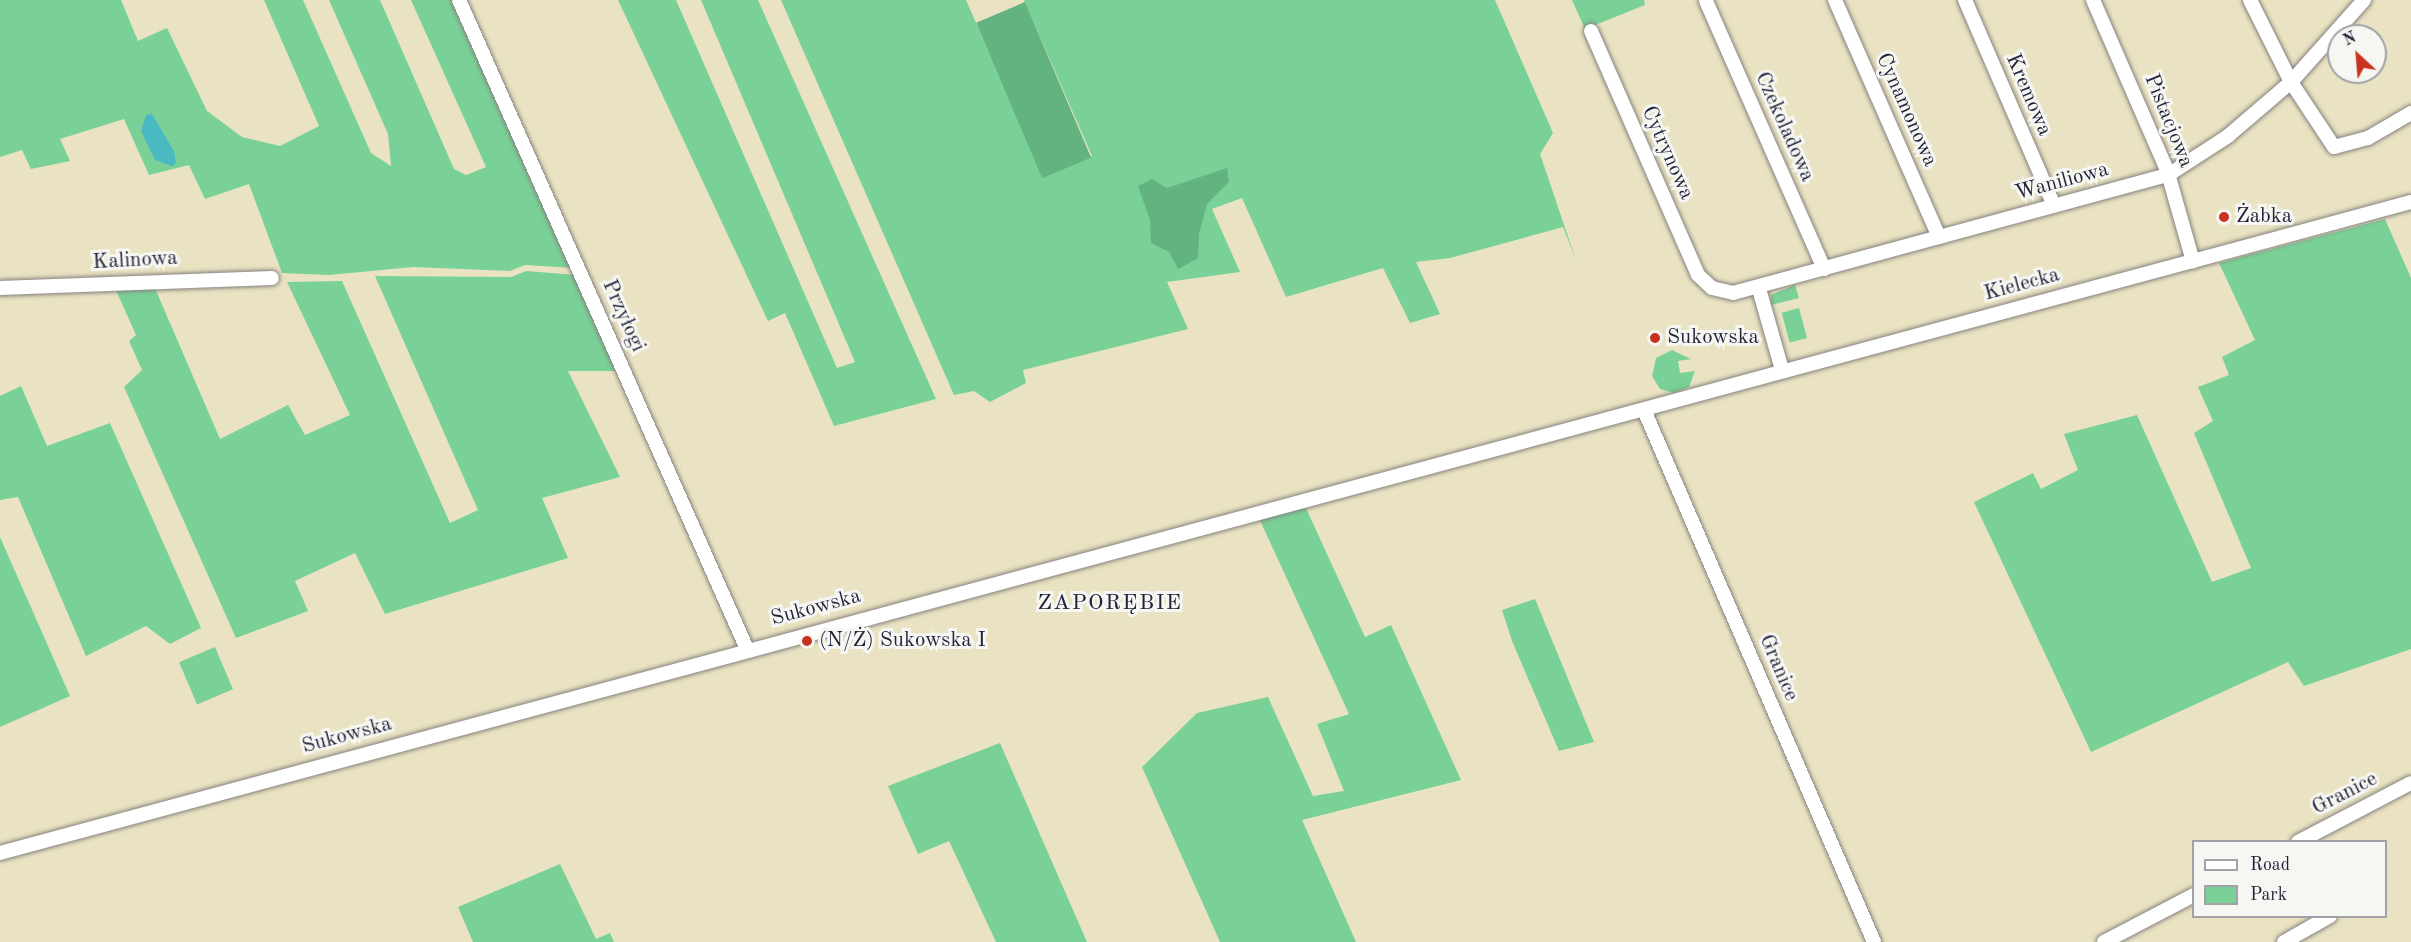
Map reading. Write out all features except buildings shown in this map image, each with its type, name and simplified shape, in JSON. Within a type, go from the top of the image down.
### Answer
[{"type":"street","name":"Przyłogi","points":[[459,0],[747,649]]},
{"type":"street","name":"Cynamonowa","points":[[1835,0],[1939,237]]},
{"type":"street","name":"Kremowa","points":[[1965,0],[2054,206]]},
{"type":"street","name":"Pistacjowa","points":[[2093,0],[2168,175],[2193,261]]},
{"type":"street","points":[[2250,0],[2291,82],[2334,147],[2368,138],[2411,113]]},
{"type":"street","name":"Waniliowa","points":[[1712,288],[1733,293],[1759,288],[2168,175],[2228,136],[2291,82],[2364,0]]},
{"type":"street","name":"Czekoladowa","points":[[1706,1],[1824,269]]},
{"type":"street","name":"Cytrynowa","points":[[1591,31],[1698,275],[1712,288]]},
{"type":"street","name":"Kielecka","points":[[1644,410],[1782,370],[2411,202]]},
{"type":"street","name":"Kalinowa","points":[[0,288],[272,278]]},
{"type":"street","points":[[1759,288],[1782,370]]},
{"type":"street","name":"Sukowska","points":[[0,853],[747,649],[1644,410]]},
{"type":"street","name":"Granice","points":[[1644,410],[1874,942]]},
{"type":"street","name":"Granice","points":[[2302,840],[2411,783]]},
{"type":"street","points":[[2104,942],[2192,896]]},
{"type":"street","points":[[2284,942],[2326,918]]},
{"type":"green space","points":[[0,0],[121,0],[138,41],[167,28],[207,111],[242,137],[280,146],[319,126],[264,0],[303,0],[371,153],[391,166],[388,134],[329,0],[380,0],[454,169],[466,175],[486,167],[411,0],[454,0],[575,268],[525,265],[510,271],[413,267],[329,275],[282,273],[249,184],[205,199],[189,165],[149,175],[124,119],[60,139],[70,161],[31,169],[22,150],[0,157]]},
{"type":"green space","points":[[618,0],[676,0],[837,368],[855,362],[701,0],[758,0],[936,399],[834,426],[785,313],[768,321]]},
{"type":"green space","points":[[781,0],[966,0],[1041,171],[1092,156],[1024,0],[1495,0],[1553,133],[1540,154],[1576,260],[1563,227],[1450,258],[1416,262],[1440,314],[1410,323],[1383,268],[1286,297],[1242,198],[1212,209],[1240,272],[1167,282],[1188,329],[1023,370],[1026,383],[990,402],[974,391],[954,395]]},
{"type":"green space","points":[[1572,0],[1644,0],[1645,5],[1585,29]]},
{"type":"green space","points":[[1025,2],[1091,158],[1042,178],[976,23]]},
{"type":"green space","points":[[1227,168],[1229,182],[1207,204],[1199,234],[1198,258],[1178,269],[1169,252],[1151,243],[1150,220],[1138,186],[1152,179],[1167,188]]},
{"type":"green space","points":[[2385,219],[2411,278],[2411,649],[2304,686],[2288,662],[2091,752],[1974,502],[2033,473],[2041,489],[2078,470],[2064,434],[2137,415],[2212,582],[2251,568],[2194,433],[2213,421],[2198,387],[2229,375],[2222,357],[2255,340],[2219,263]]},
{"type":"green space","points":[[526,271],[577,275],[619,371],[568,371],[620,477],[542,498],[568,558],[385,614],[355,553],[295,581],[308,611],[236,638],[124,387],[142,370],[129,341],[136,335],[115,288],[154,286],[220,439],[288,405],[305,435],[350,415],[287,282],[342,281],[450,523],[478,510],[375,276],[511,277]]},
{"type":"green space","points":[[1795,285],[1799,298],[1771,305],[1771,295]]},
{"type":"green space","points":[[1799,308],[1807,338],[1790,343],[1782,313]]},
{"type":"green space","points":[[1672,350],[1691,359],[1678,361],[1680,373],[1695,371],[1689,387],[1674,393],[1660,389],[1652,376],[1656,358]]},
{"type":"green space","points":[[21,386],[47,446],[110,423],[201,628],[170,644],[146,626],[86,656],[18,497],[0,500],[0,396]]},
{"type":"green space","points":[[1305,506],[1365,637],[1391,625],[1461,780],[1302,820],[1356,942],[1220,942],[1142,767],[1197,713],[1268,697],[1313,796],[1344,791],[1317,724],[1349,714],[1258,516]]},
{"type":"green space","points":[[0,537],[70,696],[0,727]]},
{"type":"green space","points":[[1535,599],[1594,742],[1559,751],[1512,641],[1502,610]]},
{"type":"green space","points":[[215,647],[233,689],[197,705],[179,662]]},
{"type":"green space","points":[[1000,743],[1087,942],[996,942],[949,841],[918,854],[888,786]]},
{"type":"green space","points":[[560,864],[596,939],[610,933],[614,942],[473,942],[458,907]]},
{"type":"water","points":[[152,114],[174,151],[176,163],[172,166],[155,160],[141,131],[146,115]]},
{"type":"place","name":"Żabka","points":[[2224,217]]},
{"type":"place","name":"Sukowska","points":[[1655,338]]},
{"type":"place","name":"(N/Ż) Sukowska I","points":[[807,641]]},
{"type":"district","name":"ZAPORĘBIE","points":[[1110,604]]}]
